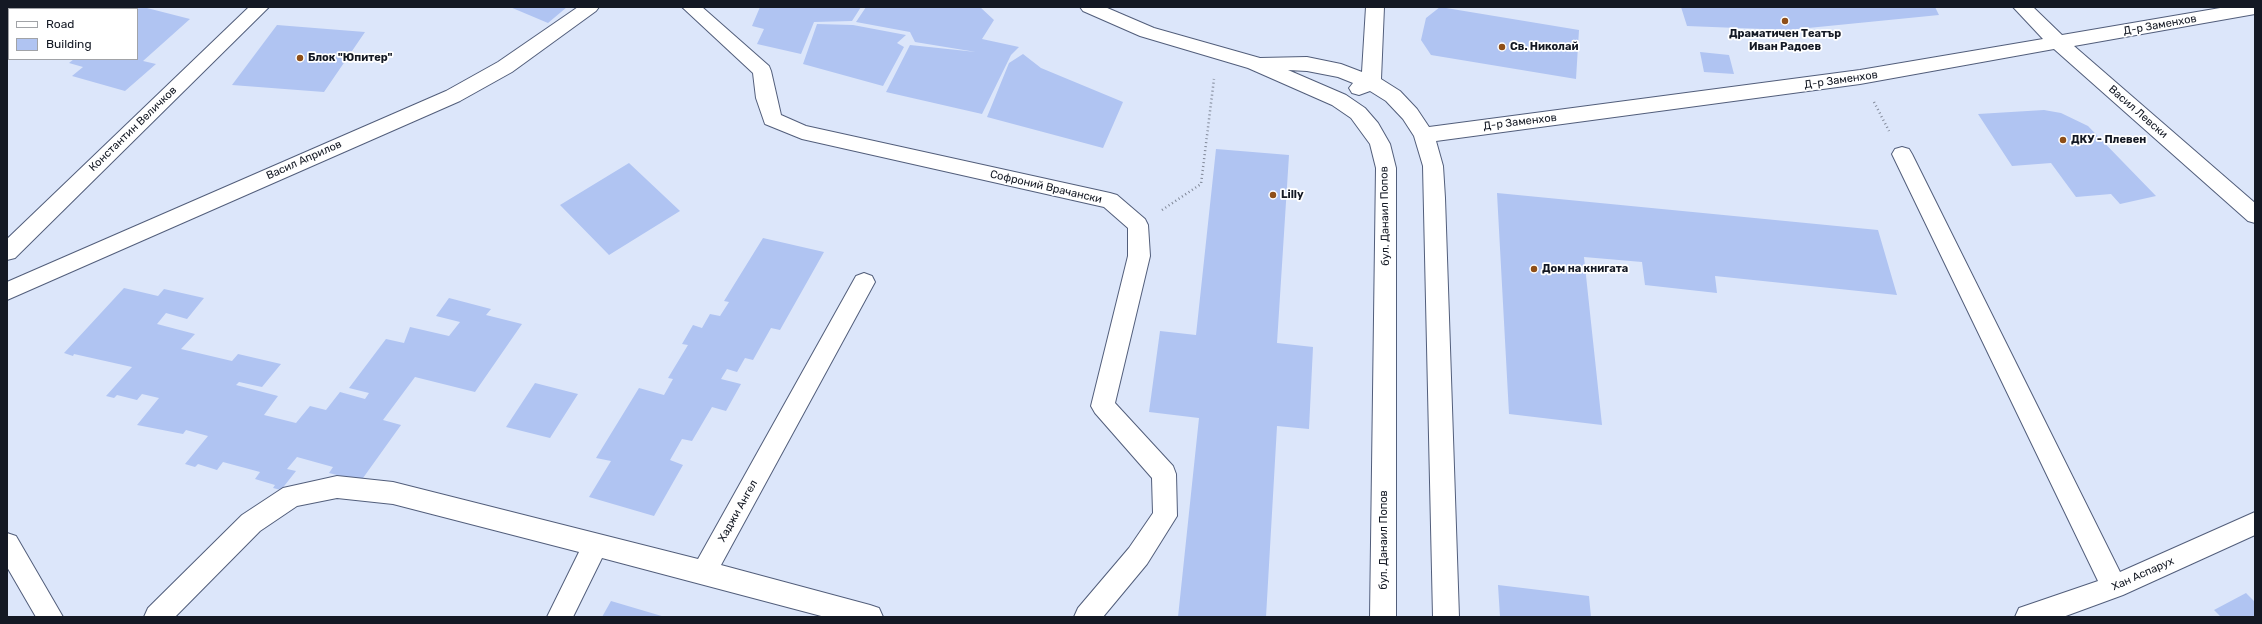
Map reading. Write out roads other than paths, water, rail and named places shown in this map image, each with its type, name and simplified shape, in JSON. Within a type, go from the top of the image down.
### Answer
[{"type":"street","name":"Константин Величков","points":[[7,252],[143,118],[260,7]]},
{"type":"street","name":"Васил Априлов","points":[[7,291],[453,96],[505,67],[590,7]]},
{"type":"street","name":"Софроний Врачански","points":[[692,7],[762,71],[766,98],[772,119],[802,132],[1110,201],[1138,225],[1140,256],[1103,406],[1164,474],[1165,516],[1138,556],[1087,617]]},
{"type":"street","points":[[1090,7],[1147,32],[1217,54],[1255,63],[1307,64],[1341,71],[1370,82],[1393,96],[1410,114],[1424,134],[1433,166],[1435,198],[1446,617]]},
{"type":"street","points":[[1370,82],[1375,7]]},
{"type":"street","name":"Васил Левски","points":[[2022,7],[2060,44],[2255,214]]},
{"type":"street","name":"Д-р Заменхов","points":[[1424,134],[1860,77],[2060,44],[2255,8]]},
{"type":"street","name":"бул. Данаил Попов","points":[[1255,63],[1339,100],[1358,113],[1371,128],[1380,144],[1386,168],[1383,617]]},
{"type":"street","points":[[1314,88],[1350,90],[1370,82]]},
{"type":"street","points":[[1902,154],[2114,587]]},
{"type":"street","name":"Хаджи Ангел","points":[[704,572],[864,282]]},
{"type":"street","points":[[157,617],[252,523],[292,496],[337,487],[392,493],[704,572],[870,617]]},
{"type":"street","name":"Хан Аспарух","points":[[2028,617],[2114,587],[2255,523]]},
{"type":"street","points":[[7,544],[50,617]]},
{"type":"street","points":[[560,617],[596,545]]},
{"type":"place","name":"Драматичен Театър Иван Радоев","points":[[1785,21]]},
{"type":"place","name":"Св. Николай","points":[[1502,47]]},
{"type":"place","name":"Блок \"Юпитер\"","points":[[300,58]]},
{"type":"place","name":"ДКУ - Плевен","points":[[2063,140]]},
{"type":"place","name":"Lilly","points":[[1273,195]]},
{"type":"place","name":"Дом на книгата","points":[[1534,269]]}]
